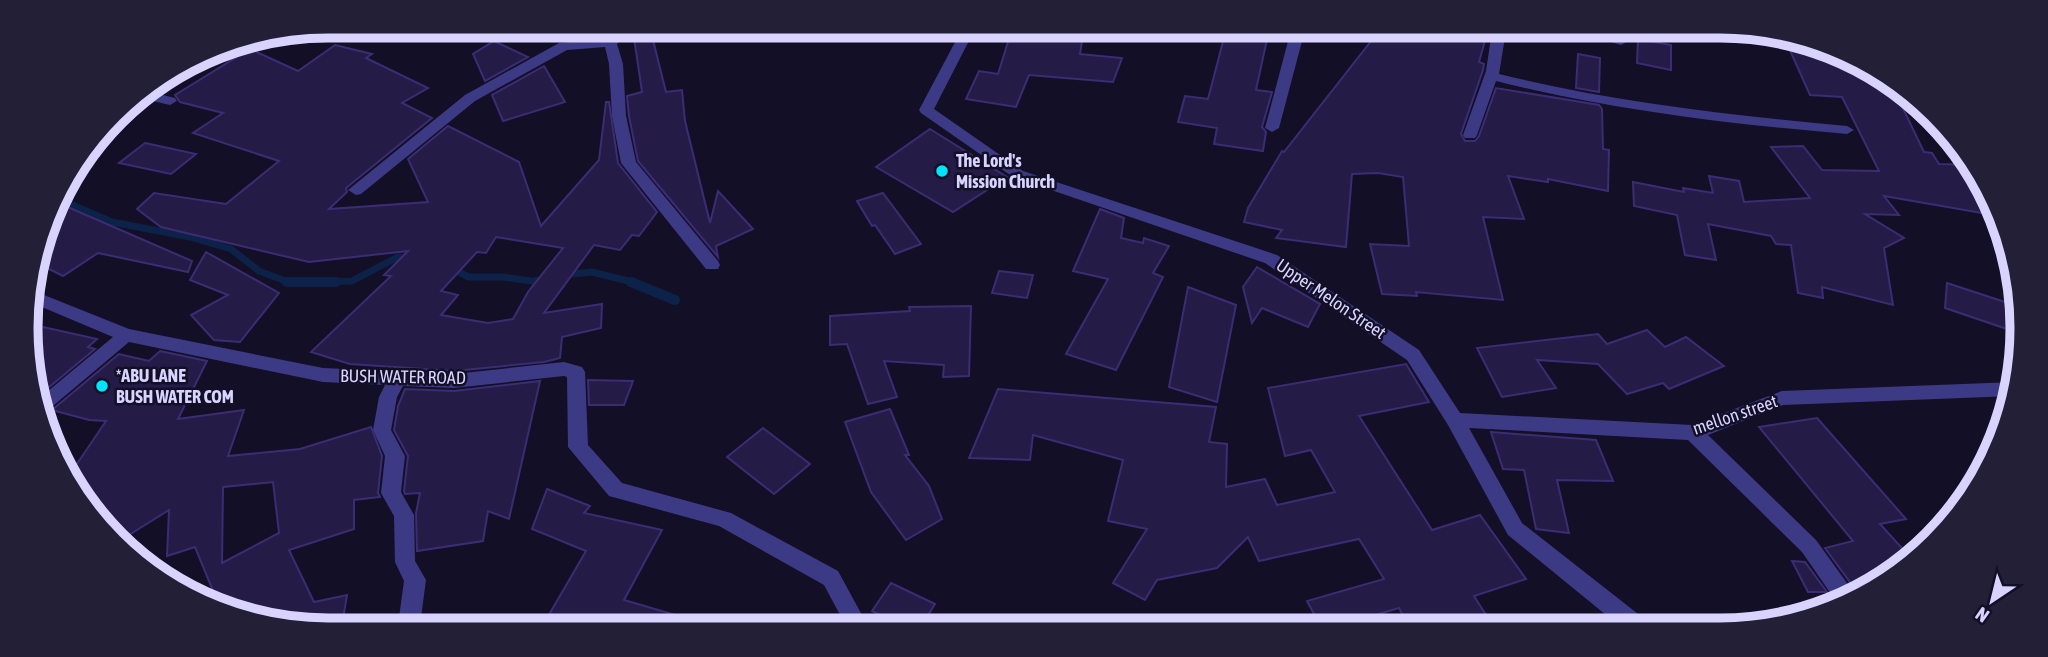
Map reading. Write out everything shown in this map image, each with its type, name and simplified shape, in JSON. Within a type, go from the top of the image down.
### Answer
[{"type":"street","points":[[356,190],[470,98],[564,46],[610,43],[614,39]]},
{"type":"street","name":"Upper Melon Street","points":[[963,39],[926,110],[1018,174],[1271,259],[1413,355],[1455,420],[1515,529],[1626,618]]},
{"type":"street","points":[[1272,128],[1296,39]]},
{"type":"street","points":[[1470,135],[1491,76],[1499,39]]},
{"type":"street","points":[[1612,39],[1621,41]]},
{"type":"street","points":[[610,43],[616,64],[619,116],[629,163],[712,265]]},
{"type":"street","points":[[1491,76],[1714,119],[1847,130]]},
{"type":"street","points":[[153,97],[170,101]]},
{"type":"street","name":"BUSH WATER ROAD","points":[[40,300],[126,335],[323,375],[454,381],[564,369],[576,372],[578,447],[615,490],[724,519],[831,578],[854,618]]},
{"type":"street","points":[[48,402],[126,335]]},
{"type":"street","points":[[397,378],[387,397],[383,430],[394,456],[391,493],[404,515],[405,562],[415,580],[410,618]]},
{"type":"street","name":"mellon street","points":[[1455,420],[1693,433],[1782,398],[2003,390]]},
{"type":"street","points":[[1693,433],[1809,546],[1841,592]]},
{"type":"building","points":[[634,39],[653,39],[666,92],[682,90],[685,121],[710,223],[718,191],[753,229],[716,246],[718,257],[638,161],[627,96],[642,92]]},
{"type":"building","points":[[1009,39],[1071,39],[1082,41],[1080,54],[1122,58],[1113,82],[1029,75],[1016,107],[966,99],[979,71],[998,74]]},
{"type":"building","points":[[1224,39],[1267,39],[1256,90],[1272,92],[1262,127],[1266,132],[1263,151],[1214,144],[1217,128],[1178,122],[1185,96],[1208,99]]},
{"type":"building","points":[[1373,39],[1485,39],[1479,62],[1484,64],[1483,70],[1461,134],[1465,141],[1475,141],[1479,136],[1496,88],[1599,105],[1602,109],[1603,149],[1609,150],[1608,191],[1548,179],[1548,182],[1508,176],[1524,219],[1483,217],[1503,300],[1416,292],[1417,296],[1382,294],[1370,244],[1409,246],[1403,177],[1378,173],[1352,174],[1346,247],[1276,238],[1282,230],[1244,222],[1248,208],[1282,151],[1284,152]]},
{"type":"building","points":[[1638,39],[1671,45],[1671,70],[1637,63]]},
{"type":"building","points":[[494,41],[528,57],[485,81],[473,54]]},
{"type":"building","points":[[335,45],[372,54],[366,58],[428,88],[402,103],[432,118],[346,188],[347,192],[329,209],[428,202],[408,159],[448,126],[519,162],[541,226],[599,160],[606,102],[609,102],[618,163],[657,212],[639,236],[632,235],[620,250],[594,245],[544,313],[602,304],[601,328],[562,337],[560,358],[544,362],[454,371],[350,364],[311,352],[391,276],[384,275],[408,251],[309,262],[161,227],[137,209],[154,193],[226,204],[279,161],[193,133],[223,113],[180,102],[175,95],[250,49],[298,71]],"holes":[[[496,237],[563,248],[528,292],[513,319],[488,323],[441,315],[458,295],[441,291],[477,252],[486,253]]]},
{"type":"building","points":[[1788,47],[1848,68],[1899,101],[1924,152],[1932,153],[1939,164],[1959,165],[1980,200],[1985,214],[1884,196],[1899,215],[1865,214],[1904,238],[1884,248],[1893,305],[1822,287],[1823,298],[1798,293],[1791,245],[1776,244],[1771,236],[1708,224],[1716,260],[1685,255],[1677,215],[1634,206],[1633,182],[1684,192],[1683,188],[1713,193],[1709,176],[1739,181],[1744,202],[1810,198],[1771,147],[1803,146],[1822,170],[1879,171],[1842,97],[1810,95]]},
{"type":"building","points":[[1578,54],[1600,58],[1599,92],[1576,88]]},
{"type":"building","points":[[544,66],[565,102],[503,121],[492,95]]},
{"type":"building","points":[[930,129],[1007,177],[953,212],[876,167]]},
{"type":"building","points":[[145,143],[196,154],[171,174],[119,163]]},
{"type":"building","points":[[883,193],[921,244],[895,254],[875,225],[872,226],[857,201]]},
{"type":"building","points":[[66,206],[192,261],[188,272],[98,253],[63,276],[45,267]]},
{"type":"building","points":[[1100,209],[1124,218],[1121,238],[1143,243],[1144,238],[1169,246],[1153,273],[1163,277],[1116,370],[1066,354],[1108,279],[1073,271]]},
{"type":"building","points":[[206,252],[279,293],[240,342],[214,340],[191,315],[228,295],[190,280]]},
{"type":"building","points":[[1257,267],[1320,304],[1308,327],[1262,308],[1252,323],[1243,287]]},
{"type":"building","points":[[999,271],[1033,275],[1027,298],[992,293]]},
{"type":"building","points":[[1947,283],[2008,303],[2010,330],[1945,308]]},
{"type":"building","points":[[1188,287],[1236,305],[1217,402],[1169,387]]},
{"type":"building","points":[[971,306],[969,376],[943,377],[944,365],[884,361],[897,397],[868,404],[847,344],[830,345],[830,316],[910,311],[909,307]]},
{"type":"building","points":[[43,327],[97,339],[88,347],[95,349],[45,390],[38,331]]},
{"type":"building","points":[[1647,330],[1665,347],[1686,337],[1724,366],[1669,389],[1663,383],[1627,394],[1598,364],[1537,360],[1556,388],[1502,397],[1477,348],[1598,334],[1607,344]]},
{"type":"building","points":[[160,351],[207,361],[178,419],[244,410],[228,456],[300,449],[371,427],[382,456],[378,493],[380,497],[354,500],[354,529],[289,550],[314,602],[347,595],[343,618],[310,618],[272,613],[215,595],[195,547],[167,556],[169,510],[126,537],[110,520],[74,468],[106,421],[89,420],[52,410],[119,354],[149,361]],"holes":[[[273,482],[279,533],[222,563],[223,487]]]},
{"type":"building","points":[[1406,364],[1429,402],[1359,416],[1432,530],[1480,515],[1526,579],[1474,596],[1488,618],[1404,618],[1399,608],[1365,618],[1316,618],[1307,601],[1384,579],[1359,539],[1259,561],[1248,537],[1217,568],[1157,580],[1145,600],[1113,583],[1147,529],[1108,521],[1123,460],[1033,435],[1030,460],[969,458],[998,389],[1216,407],[1209,442],[1227,444],[1226,487],[1265,479],[1277,505],[1335,492],[1311,450],[1285,456],[1268,388]]},
{"type":"building","points":[[588,380],[633,381],[624,405],[589,405]]},
{"type":"building","points":[[540,381],[509,519],[488,511],[483,541],[417,551],[416,513],[420,493],[405,494],[408,456],[394,430],[398,406],[405,389],[454,391]]},
{"type":"building","points":[[890,409],[909,455],[905,455],[929,486],[942,519],[906,540],[871,492],[845,422]]},
{"type":"building","points":[[1817,418],[1906,519],[1880,524],[1905,552],[1853,586],[1825,548],[1853,541],[1759,427]]},
{"type":"building","points":[[763,428],[810,464],[774,494],[727,457]]},
{"type":"building","points":[[1491,432],[1596,440],[1613,481],[1557,480],[1569,533],[1536,529],[1524,470],[1503,469]]},
{"type":"building","points":[[547,489],[590,506],[584,513],[662,530],[624,600],[686,618],[547,618],[586,551],[532,529]]},
{"type":"building","points":[[1792,561],[1805,562],[1827,592],[1808,592]]},
{"type":"building","points":[[891,583],[935,604],[926,618],[886,618],[872,611]]},
{"type":"waterway","points":[[67,203],[112,222],[190,237],[231,249],[259,271],[288,282]]},
{"type":"waterway","points":[[322,282],[352,281],[398,257],[412,258]]},
{"type":"waterway","points":[[448,267],[469,277],[503,277],[539,282]]},
{"type":"waterway","points":[[563,275],[592,272],[636,283]]},
{"type":"waterway","points":[[539,282],[547,280]]},
{"type":"waterway","points":[[288,282],[322,282]]},
{"type":"waterway","points":[[288,282],[322,282]]},
{"type":"waterway","points":[[322,282],[336,282]]},
{"type":"waterway","points":[[631,282],[675,300]]},
{"type":"place","name":"The Lord's Mission Church","points":[[942,171]]},
{"type":"place","name":"*ABU LANE BUSH WATER COM","points":[[102,386]]}]
